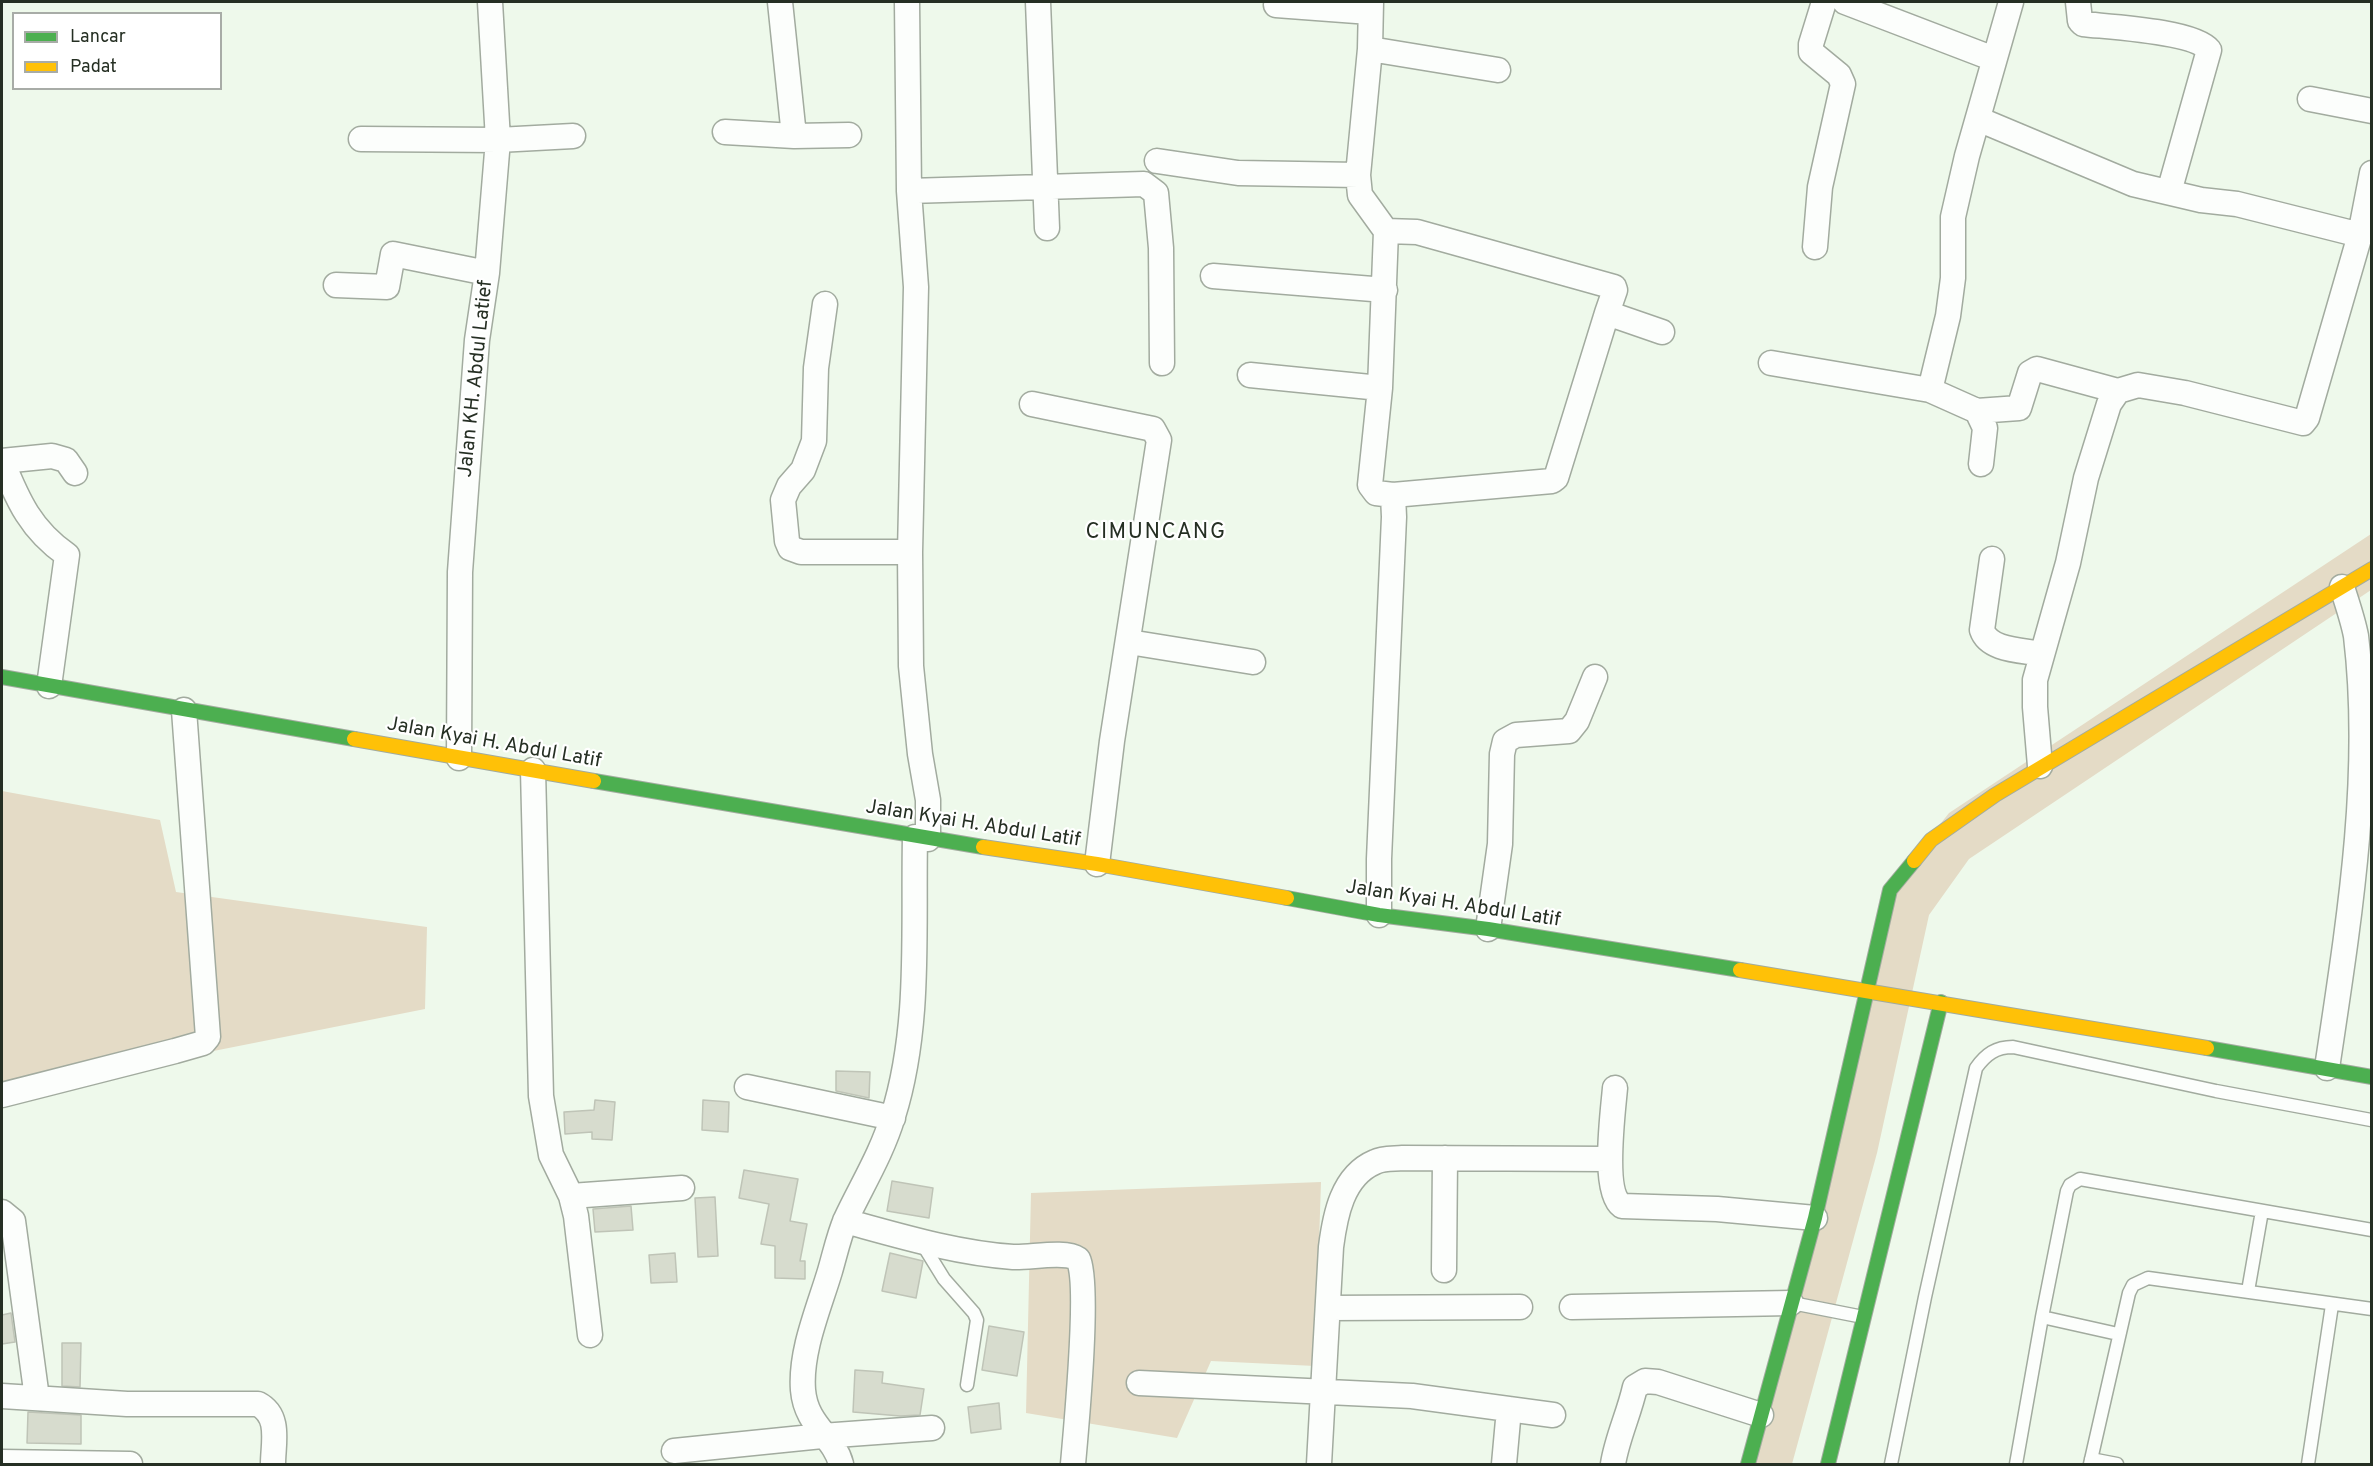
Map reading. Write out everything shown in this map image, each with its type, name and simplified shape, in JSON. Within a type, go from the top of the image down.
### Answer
[{"type":"street","name":"Jalan KH. Abdul Latief","points":[[459,758],[460,572],[477,340],[488,273],[498,141],[490,2]]},
{"type":"street","points":[[780,2],[794,136]]},
{"type":"street","points":[[841,1464],[838,1452],[822,1436],[807,1408],[803,1370],[845,1221],[872,1170],[893,1118],[909,1045],[921,838],[928,800],[920,754],[911,666],[910,552],[916,287],[909,190],[908,2]]},
{"type":"street","points":[[1038,2],[1043,188],[1047,228]]},
{"type":"street","points":[[1815,247],[1820,187],[1843,84],[1839,75],[1811,52],[1811,44],[1824,2]]},
{"type":"street","points":[[1845,2],[1994,59]]},
{"type":"street","points":[[1930,390],[1948,316],[1953,278],[1953,218],[2011,2]]},
{"type":"street","points":[[2078,2],[2080,21],[2083,24],[2183,37],[2204,45],[2210,50],[2169,192]]},
{"type":"street","points":[[1276,5],[1371,7],[1370,49],[1358,175],[1360,195],[1386,231],[1380,388],[1370,485],[1376,494],[1394,495],[1552,481],[1556,478],[1615,290],[1614,287],[1417,232],[1386,231]]},
{"type":"street","points":[[1370,49],[1498,70]]},
{"type":"street","points":[[2310,99],[2372,111]]},
{"type":"street","points":[[1978,119],[2133,184],[2201,200],[2237,204],[2294,221],[2360,235]]},
{"type":"street","points":[[725,132],[794,136],[849,135]]},
{"type":"street","points":[[361,139],[498,141],[573,136]]},
{"type":"street","points":[[1157,161],[1232,172],[1358,175]]},
{"type":"street","points":[[1771,363],[1874,378],[1930,390],[1977,411],[2019,408],[2030,373],[2037,369],[2118,391],[2138,385],[2185,393],[2303,423],[2307,418],[2360,235],[2372,173]]},
{"type":"street","points":[[909,190],[1144,184],[1156,193],[1161,248],[1162,363]]},
{"type":"street","points":[[336,285],[387,287],[393,254],[488,273]]},
{"type":"street","points":[[1213,276],[1385,290]]},
{"type":"street","points":[[825,304],[816,369],[814,441],[803,470],[789,486],[783,500],[787,541],[790,548],[801,552],[910,552]]},
{"type":"street","points":[[1607,313],[1662,332]]},
{"type":"street","points":[[1250,375],[1380,388]]},
{"type":"street","points":[[2040,766],[2035,680],[2068,563],[2086,478],[2109,404],[2118,391]]},
{"type":"street","points":[[1032,404],[1153,429],[1157,432],[1158,449],[1112,741],[1097,864]]},
{"type":"street","points":[[1977,411],[1985,428],[1981,464]]},
{"type":"street","points":[[49,686],[67,555],[46,540],[18,501],[2,461],[52,456],[66,460],[75,473]]},
{"type":"street","points":[[1379,915],[1379,859],[1394,495]]},
{"type":"street","points":[[1992,559],[1982,630],[1984,637],[1991,644],[2042,654]]},
{"type":"street","points":[[1748,1464],[1815,1218],[1869,991],[1890,890],[1931,840],[2040,766],[2372,569]]},
{"type":"street","points":[[2327,1068],[2364,803],[2361,691],[2355,636],[2342,588]]},
{"type":"street","points":[[1129,642],[1253,662]]},
{"type":"street","name":"Jalan Kyai H. Abdul Latif","points":[[2,677],[921,838],[1097,864],[1379,915],[1488,929],[1941,1002],[2372,1077]]},
{"type":"street","points":[[1488,929],[1500,844],[1502,753],[1505,741],[1516,735],[1569,731],[1577,721],[1595,677]]},
{"type":"street","points":[[2,1095],[175,1052],[202,1043],[208,1037],[184,710]]},
{"type":"street","points":[[533,770],[541,1096],[551,1155],[560,1179],[572,1196],[590,1335]]},
{"type":"street","points":[[1828,1464],[1866,1318],[1941,1002]]},
{"type":"street","points":[[747,1087],[893,1118]]},
{"type":"street","points":[[1615,1088],[1610,1159],[1614,1198],[1622,1206],[1717,1209],[1815,1218]]},
{"type":"street","points":[[1319,1464],[1334,1225],[1346,1190],[1364,1169],[1375,1161],[1445,1158],[1610,1159]]},
{"type":"street","points":[[1444,1270],[1445,1158]]},
{"type":"street","points":[[572,1196],[682,1188]]},
{"type":"street","points":[[2,1212],[14,1221],[38,1398]]},
{"type":"street","points":[[845,1221],[921,1242],[993,1255],[1066,1255],[1078,1259],[1083,1277],[1082,1320],[1073,1464]]},
{"type":"street","points":[[1572,1307],[1791,1303]]},
{"type":"street","points":[[1329,1308],[1520,1307]]},
{"type":"street","points":[[1612,1464],[1616,1444],[1626,1423],[1635,1387],[1645,1381],[1658,1382],[1761,1415]]},
{"type":"street","points":[[1139,1383],[1412,1396],[1553,1415]]},
{"type":"street","points":[[2,1396],[127,1404],[258,1404],[268,1410],[274,1422],[273,1464]]},
{"type":"street","points":[[1504,1464],[1509,1409]]},
{"type":"street","points":[[674,1451],[932,1428]]},
{"type":"street","points":[[2,1461],[129,1464]]},
{"type":"lane","points":[[1891,1464],[1925,1297],[1976,1068],[1984,1057],[2003,1047],[2013,1047],[2216,1091],[2371,1120]]},
{"type":"lane","points":[[2016,1464],[2067,1191],[2074,1181],[2087,1179],[2372,1230]]},
{"type":"lane","points":[[2248,1291],[2262,1211]]},
{"type":"lane","points":[[921,1242],[931,1253],[944,1279],[974,1313],[977,1320],[967,1385]]},
{"type":"lane","points":[[2117,1464],[2091,1462],[2118,1334],[2133,1285],[2140,1280],[2148,1278],[2372,1310]]},
{"type":"lane","points":[[1791,1303],[1866,1318]]},
{"type":"lane","points":[[2308,1464],[2332,1305]]},
{"type":"lane","points":[[2042,1317],[2118,1334]]},
{"type":"shaded area","points":[[2371,534],[2371,590],[1969,859],[1929,915],[1877,1153],[1792,1464],[1748,1464],[1886,892],[1949,813]]},
{"type":"shaded area","points":[[2,791],[160,820],[176,892],[427,927],[425,1009],[2,1093]]},
{"type":"shaded area","points":[[1321,1182],[1315,1366],[1211,1361],[1177,1438],[1026,1413],[1031,1193]]},
{"type":"building","points":[[836,1071],[870,1072],[869,1098],[836,1091]]},
{"type":"building","points":[[595,1100],[615,1102],[612,1140],[592,1139],[592,1132],[565,1134],[564,1112],[594,1110]]},
{"type":"building","points":[[703,1100],[729,1102],[728,1132],[702,1130]]},
{"type":"building","points":[[744,1170],[798,1179],[790,1221],[807,1224],[800,1261],[805,1261],[805,1279],[775,1278],[775,1246],[761,1244],[769,1204],[739,1198]]},
{"type":"building","points":[[892,1181],[933,1188],[929,1218],[887,1211]]},
{"type":"building","points":[[715,1197],[718,1256],[698,1257],[695,1198]]},
{"type":"building","points":[[631,1206],[633,1230],[595,1232],[593,1209]]},
{"type":"building","points":[[675,1253],[677,1282],[651,1283],[649,1255]]},
{"type":"building","points":[[890,1253],[923,1261],[916,1298],[882,1291]]},
{"type":"building","points":[[11,1313],[15,1342],[2,1344],[2,1315]]},
{"type":"building","points":[[989,1326],[1024,1332],[1017,1376],[982,1370]]},
{"type":"building","points":[[62,1343],[81,1343],[80,1387],[62,1386]]},
{"type":"building","points":[[855,1370],[883,1372],[882,1383],[924,1389],[920,1415],[900,1416],[853,1412]]},
{"type":"building","points":[[999,1403],[1001,1429],[971,1433],[968,1407]]},
{"type":"building","points":[[28,1412],[81,1415],[81,1444],[27,1443]]},
{"type":"traffic: fast","points":[[2,677],[354,739]]},
{"type":"traffic: fast","points":[[594,781],[983,847]]},
{"type":"traffic: fast","points":[[1748,1464],[1815,1218],[1890,890],[1914,861]]},
{"type":"traffic: fast","points":[[1287,898],[1379,915],[1488,929],[1740,970]]},
{"type":"traffic: fast","points":[[1828,1464],[1941,1002]]},
{"type":"traffic: fast","points":[[2207,1048],[2372,1077]]},
{"type":"traffic: slow","points":[[1914,861],[1931,840],[1995,795],[2372,569]]},
{"type":"traffic: slow","points":[[354,739],[594,781]]},
{"type":"traffic: slow","points":[[983,847],[1097,864],[1287,898]]},
{"type":"traffic: slow","points":[[1740,970],[2207,1048]]},
{"type":"district","name":"CIMUNCANG","points":[[1156,534]]}]
